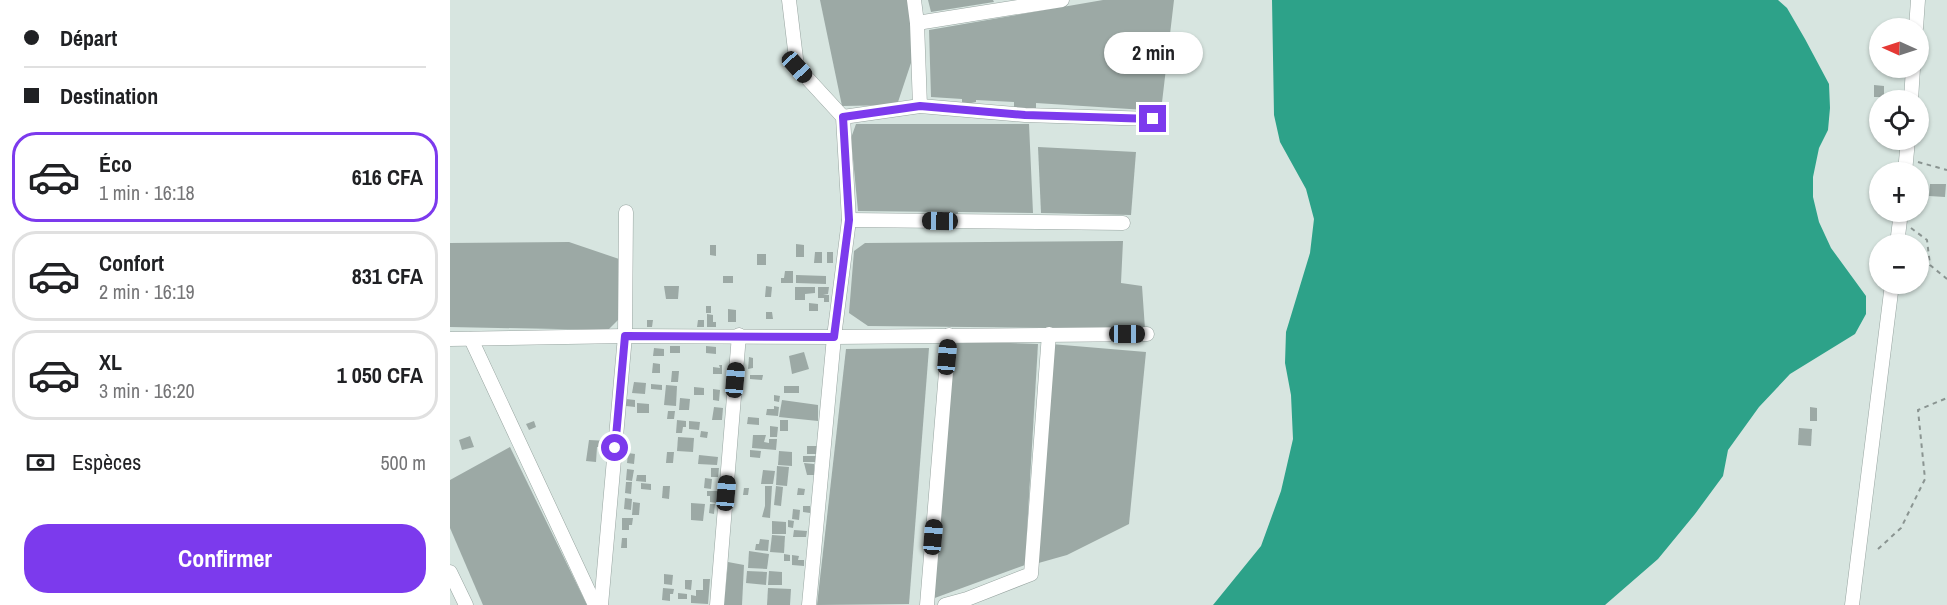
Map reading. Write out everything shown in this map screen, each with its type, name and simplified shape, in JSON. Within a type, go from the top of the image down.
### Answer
[{"type":"street","points":[[789,0],[797,67],[843,117],[849,220],[834,337],[809,605]]},
{"type":"street","points":[[914,0],[920,106]]},
{"type":"street","points":[[917,23],[1062,0]]},
{"type":"street","points":[[1917,18],[1918,0]]},
{"type":"street","points":[[843,117],[920,106],[1025,115],[1153,119]]},
{"type":"street","points":[[601,605],[625,336],[626,212]]},
{"type":"street","points":[[849,220],[1123,223]]},
{"type":"street","points":[[1852,605],[1891,294]]},
{"type":"street","points":[[945,605],[967,599],[1031,574],[1048,334]]},
{"type":"street","points":[[450,339],[739,335],[834,337],[1147,334]]},
{"type":"street","points":[[717,605],[739,335]]},
{"type":"street","points":[[927,605],[949,335]]},
{"type":"street","points":[[471,339],[596,605]]},
{"type":"street","points":[[450,572],[466,605]]},
{"type":"path","points":[[1929,168],[1947,170]]},
{"type":"path","points":[[1908,222],[1927,240],[1930,264],[1947,279]]},
{"type":"path","points":[[1878,549],[1902,528],[1925,479],[1918,410],[1947,398]]},
{"type":"shaded area","points":[[1272,0],[1778,0],[1787,8],[1805,39],[1829,84],[1828,130],[1819,148],[1813,177],[1813,197],[1819,222],[1831,248],[1866,296],[1866,314],[1855,334],[1790,374],[1759,407],[1728,450],[1723,476],[1695,514],[1658,559],[1605,605],[1213,605],[1261,546],[1281,491],[1293,439],[1291,395],[1285,363],[1286,332],[1310,253],[1314,219],[1306,189],[1280,142],[1274,115]]},
{"type":"building","points":[[820,0],[908,0],[912,25],[912,60],[897,105],[842,106]]},
{"type":"building","points":[[928,0],[993,0],[994,2],[931,12]]},
{"type":"building","points":[[1103,0],[1174,0],[1161,111],[1036,103],[1036,108],[1014,109],[1014,102],[976,100],[976,102],[962,105],[962,99],[931,97],[929,30]]},
{"type":"building","points":[[1874,85],[1884,86],[1884,90],[1874,90]]},
{"type":"building","points":[[856,124],[1029,124],[1033,213],[958,212],[957,217],[945,216],[945,212],[858,211],[851,138]]},
{"type":"building","points":[[1038,147],[1136,152],[1131,215],[1041,213]]},
{"type":"building","points":[[1930,184],[1946,184],[1945,197],[1929,196]]},
{"type":"building","points":[[1123,241],[1121,283],[1142,286],[1145,329],[868,326],[849,313],[854,251],[865,243]]},
{"type":"building","points":[[569,242],[622,260],[619,319],[608,330],[450,327],[450,243]]},
{"type":"building","points":[[796,244],[804,245],[804,257],[796,257]]},
{"type":"building","points":[[710,245],[716,245],[716,256],[710,255]]},
{"type":"building","points":[[815,252],[822,252],[822,263],[814,263]]},
{"type":"building","points":[[827,252],[833,252],[833,263],[827,263]]},
{"type":"building","points":[[757,254],[766,254],[766,265],[757,265]]},
{"type":"building","points":[[785,271],[793,271],[793,283],[781,283]]},
{"type":"building","points":[[796,275],[826,276],[826,284],[796,283]]},
{"type":"building","points":[[723,276],[733,276],[733,283],[723,283]]},
{"type":"building","points":[[664,286],[679,286],[678,299],[666,299]]},
{"type":"building","points":[[766,286],[772,287],[771,297],[765,297]]},
{"type":"building","points":[[795,287],[815,287],[815,293],[805,294],[805,300],[795,300]]},
{"type":"building","points":[[818,287],[829,287],[828,294],[823,295],[829,295],[829,302],[824,302],[824,298],[818,298]]},
{"type":"building","points":[[809,303],[818,304],[818,311],[809,311]]},
{"type":"building","points":[[706,306],[711,306],[711,313],[706,313]]},
{"type":"building","points":[[728,309],[736,310],[736,322],[728,322]]},
{"type":"building","points":[[766,312],[772,312],[773,319],[766,319]]},
{"type":"building","points":[[707,314],[713,315],[716,327],[707,327]]},
{"type":"building","points":[[647,320],[653,320],[652,327],[647,327]]},
{"type":"building","points":[[698,320],[704,320],[704,327],[697,327]]},
{"type":"building","points":[[950,341],[1038,344],[1025,565],[932,599]]},
{"type":"building","points":[[1051,344],[1146,352],[1129,524],[1067,555],[1035,564]]},
{"type":"building","points":[[670,346],[680,346],[680,353],[670,353]]},
{"type":"building","points":[[706,346],[716,347],[716,354],[706,353]]},
{"type":"building","points":[[654,348],[664,349],[664,356],[653,356]]},
{"type":"building","points":[[929,348],[909,604],[817,605],[846,349]]},
{"type":"building","points":[[804,352],[809,369],[792,374],[789,356]]},
{"type":"building","points":[[749,357],[753,358],[753,368],[748,369]]},
{"type":"building","points":[[653,363],[660,364],[660,373],[652,373]]},
{"type":"building","points":[[719,365],[722,365],[722,374],[713,374],[713,367],[720,368]]},
{"type":"building","points":[[672,371],[679,371],[678,382],[671,382]]},
{"type":"building","points":[[750,375],[763,375],[762,380],[750,379]]},
{"type":"building","points":[[634,382],[646,383],[645,394],[632,393]]},
{"type":"building","points":[[651,384],[662,385],[662,390],[651,389]]},
{"type":"building","points":[[666,385],[677,386],[676,406],[664,405]]},
{"type":"building","points":[[784,386],[799,386],[799,393],[784,393]]},
{"type":"building","points":[[694,387],[704,388],[704,395],[694,395]]},
{"type":"building","points":[[713,389],[720,390],[719,401],[713,400]]},
{"type":"building","points":[[774,395],[780,396],[779,402],[774,401]]},
{"type":"building","points":[[680,398],[690,399],[689,410],[679,410]]},
{"type":"building","points":[[626,399],[635,400],[635,407],[626,406]]},
{"type":"building","points":[[782,400],[818,405],[818,421],[779,417]]},
{"type":"building","points":[[637,403],[649,404],[649,413],[637,413]]},
{"type":"building","points":[[774,406],[779,407],[778,416],[766,415],[767,409],[774,409]]},
{"type":"building","points":[[714,407],[723,408],[722,420],[712,420]]},
{"type":"building","points":[[1810,407],[1817,408],[1817,421],[1810,421]]},
{"type":"building","points":[[668,411],[675,411],[674,419],[667,419]]},
{"type":"building","points":[[748,417],[759,418],[759,425],[747,424]]},
{"type":"building","points":[[677,420],[686,421],[686,427],[683,427],[682,433],[676,433]]},
{"type":"building","points":[[780,420],[788,420],[788,431],[780,431]]},
{"type":"building","points":[[534,421],[536,427],[529,430],[526,424]]},
{"type":"building","points":[[689,421],[700,422],[699,430],[689,429]]},
{"type":"building","points":[[770,426],[778,427],[777,437],[770,437]]},
{"type":"building","points":[[1799,428],[1812,429],[1811,446],[1798,445]]},
{"type":"building","points":[[701,431],[708,432],[707,438],[700,437]]},
{"type":"building","points":[[753,435],[766,435],[764,442],[769,443],[769,439],[777,439],[776,450],[752,448]]},
{"type":"building","points":[[470,436],[474,447],[462,450],[459,440]]},
{"type":"building","points":[[678,437],[694,438],[693,452],[677,451]]},
{"type":"building","points":[[589,440],[610,441],[609,447],[597,447],[596,462],[586,461]]},
{"type":"building","points":[[807,446],[822,446],[822,454],[807,454]]},
{"type":"building","points":[[510,447],[587,605],[483,605],[450,528],[450,480]]},
{"type":"building","points":[[750,450],[761,451],[760,458],[750,457]]},
{"type":"building","points":[[779,451],[792,452],[792,466],[778,465]]},
{"type":"building","points":[[667,452],[674,452],[673,463],[666,463]]},
{"type":"building","points":[[628,453],[635,454],[634,464],[627,463]]},
{"type":"building","points":[[699,455],[718,457],[717,465],[698,464]]},
{"type":"building","points":[[803,456],[818,456],[818,462],[803,462]]},
{"type":"building","points":[[804,463],[814,464],[814,475],[807,475]]},
{"type":"building","points":[[777,466],[789,467],[787,486],[776,485]]},
{"type":"building","points":[[711,468],[719,468],[718,477],[711,477]]},
{"type":"building","points":[[627,469],[634,470],[632,481],[626,480]]},
{"type":"building","points":[[763,470],[775,471],[773,484],[761,484]]},
{"type":"building","points":[[637,475],[646,475],[646,482],[636,481]]},
{"type":"building","points":[[705,478],[712,479],[711,489],[704,488]]},
{"type":"building","points":[[626,482],[632,482],[631,494],[625,493]]},
{"type":"building","points":[[641,483],[651,484],[651,490],[641,489]]},
{"type":"building","points":[[663,486],[670,486],[669,499],[662,498]]},
{"type":"building","points":[[765,486],[772,486],[770,518],[762,517],[765,506]]},
{"type":"building","points":[[776,486],[783,487],[781,506],[774,505]]},
{"type":"building","points":[[744,488],[749,488],[748,495],[743,495]]},
{"type":"building","points":[[798,488],[805,489],[804,495],[797,495]]},
{"type":"building","points":[[707,491],[718,491],[717,503],[710,502]]},
{"type":"building","points":[[625,498],[632,499],[631,510],[624,509]]},
{"type":"building","points":[[633,502],[640,503],[639,515],[632,515]]},
{"type":"building","points":[[691,503],[705,504],[703,521],[691,520]]},
{"type":"building","points":[[710,504],[715,504],[714,514],[709,513]]},
{"type":"building","points":[[803,506],[810,506],[810,513],[803,512]]},
{"type":"building","points":[[793,509],[800,510],[799,520],[792,519]]},
{"type":"building","points":[[622,518],[633,518],[629,530],[622,530]]},
{"type":"building","points":[[788,520],[794,521],[793,528],[788,527]]},
{"type":"building","points":[[772,521],[786,522],[786,534],[772,534]]},
{"type":"building","points":[[794,530],[807,531],[806,537],[793,537]]},
{"type":"building","points":[[772,535],[785,536],[784,553],[770,552]]},
{"type":"building","points":[[622,538],[627,538],[627,548],[621,548]]},
{"type":"building","points":[[760,539],[769,540],[768,551],[755,550]]},
{"type":"building","points":[[749,551],[769,554],[767,569],[748,568]]},
{"type":"building","points":[[784,554],[790,555],[790,561],[784,561]]},
{"type":"building","points":[[792,555],[799,556],[798,560],[804,560],[804,566],[792,565]]},
{"type":"building","points":[[728,562],[744,565],[742,605],[724,605]]},
{"type":"building","points":[[747,571],[767,572],[766,585],[746,583]]},
{"type":"building","points":[[769,571],[782,572],[782,585],[768,585]]},
{"type":"building","points":[[664,574],[673,575],[672,585],[664,584]]},
{"type":"building","points":[[703,579],[710,579],[708,604],[691,603],[691,595],[696,596],[696,590],[703,590]]},
{"type":"building","points":[[685,580],[692,580],[691,590],[685,589]]},
{"type":"building","points":[[663,588],[674,589],[673,594],[670,594],[670,601],[662,600]]},
{"type":"building","points":[[768,588],[791,589],[790,605],[767,605]]},
{"type":"building","points":[[678,593],[687,594],[687,599],[678,599]]},
{"type":"route","points":[[615,448],[625,336],[834,337],[849,220],[843,117],[920,106],[1025,115],[1153,119]]}]
